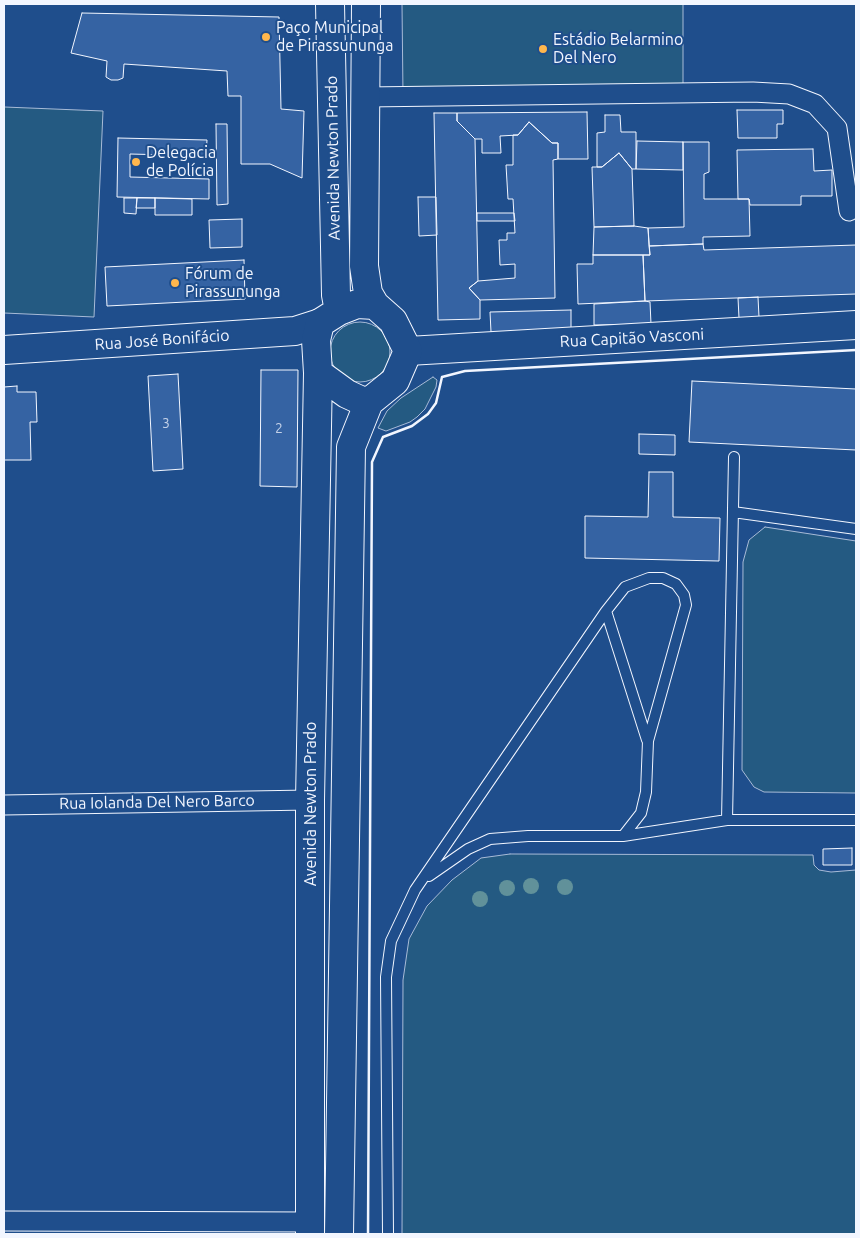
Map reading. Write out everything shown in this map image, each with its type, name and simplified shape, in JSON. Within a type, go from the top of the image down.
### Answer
[{"type":"main road","name":"Avenida Newton Prado","points":[[330,4],[336,295],[330,317]]},
{"type":"main road","name":"Avenida Newton Prado","points":[[366,4],[364,266],[368,293],[375,305]]},
{"type":"main road","points":[[357,304],[375,305],[393,321],[408,351],[395,381],[369,402],[347,394],[318,373],[316,340],[330,317],[357,304]]},
{"type":"main road","name":"Rua José Bonifácio","points":[[4,350],[295,331],[330,317]]},
{"type":"main road","name":"Rua Capitão Vasconi","points":[[408,351],[856,324]]},
{"type":"main road","name":"Avenida Newton Prado","points":[[310,1228],[310,800],[318,373]]},
{"type":"main road","name":"Avenida Newton Prado","points":[[339,1234],[351,447],[369,402]]},
{"type":"street","points":[[366,97],[753,92],[789,94],[815,104],[837,128],[849,211]]},
{"type":"street","name":"Rua Iolanda Del Nero Barco","points":[[4,805],[310,800]]},
{"type":"street","points":[[4,1221],[310,1228]]},
{"type":"lane","points":[[727,820],[734,458]]},
{"type":"lane","points":[[734,512],[856,529]]},
{"type":"lane","points":[[388,1234],[386,977],[391,941],[416,890],[606,611],[625,587],[649,578],[663,578],[676,584],[684,595],[686,606],[648,741],[646,792],[641,813],[623,836]]},
{"type":"lane","points":[[606,611],[648,741]]},
{"type":"lane","points":[[424,880],[468,849],[490,840],[528,836],[623,836],[727,820],[856,820]]},
{"type":"shaded area","name":"Estádio Belarmino Del Nero","points":[[402,4],[683,4],[683,93],[403,95]]},
{"type":"shaded area","points":[[4,107],[103,111],[94,317],[4,313]]},
{"type":"shaded area","points":[[354,322],[366,322],[377,327],[385,335],[390,346],[388,364],[377,377],[366,382],[354,382],[343,377],[335,369],[330,358],[330,346],[335,335],[343,327]]},
{"type":"shaded area","points":[[433,377],[437,380],[436,387],[425,409],[417,417],[410,422],[386,431],[378,428],[387,411],[401,398]]},
{"type":"shaded area","points":[[765,527],[856,541],[856,793],[764,792],[754,787],[742,770],[743,562],[749,540]]},
{"type":"shaded area","points":[[510,854],[813,855],[814,865],[819,870],[831,872],[856,870],[856,1234],[402,1234],[403,980],[409,939],[427,906],[452,880],[481,858]]},
{"type":"building","points":[[82,13],[279,17],[281,109],[304,111],[302,178],[270,164],[241,164],[241,96],[228,96],[227,71],[124,64],[123,78],[111,80],[106,77],[107,61],[71,53]]},
{"type":"building","points":[[737,110],[783,110],[783,124],[777,124],[777,138],[738,138]]},
{"type":"building","points":[[587,112],[588,159],[558,159],[558,143],[552,143],[529,122],[518,135],[500,136],[501,153],[482,153],[482,139],[475,139],[457,121],[457,113]]},
{"type":"building","points":[[434,113],[457,113],[457,121],[475,139],[478,281],[469,288],[480,300],[480,319],[438,320]]},
{"type":"building","points":[[605,115],[620,115],[621,132],[636,132],[636,169],[632,169],[619,153],[602,167],[597,167],[597,133],[605,132]]},
{"type":"building","points":[[529,122],[552,143],[558,143],[558,159],[553,160],[555,298],[480,300],[469,288],[478,281],[515,278],[515,264],[500,265],[499,240],[507,240],[507,233],[515,233],[513,199],[508,199],[506,165],[513,165],[513,135],[518,135]]},
{"type":"building","points":[[216,124],[227,124],[228,204],[217,205]]},
{"type":"building","points":[[118,138],[207,140],[206,156],[130,154],[130,177],[209,179],[209,199],[117,197]]},
{"type":"building","points":[[637,141],[683,142],[683,170],[636,169]]},
{"type":"building","points":[[683,142],[709,142],[709,172],[704,174],[704,199],[749,199],[750,236],[703,237],[703,244],[649,246],[648,228],[684,227]]},
{"type":"building","points":[[813,149],[814,171],[832,170],[832,196],[801,196],[801,205],[750,205],[749,199],[738,199],[737,150]]},
{"type":"building","points":[[619,153],[632,169],[634,226],[594,227],[592,167],[602,167]]},
{"type":"building","points":[[418,197],[436,197],[437,235],[419,236]]},
{"type":"building","points":[[124,198],[137,198],[136,214],[124,213]]},
{"type":"building","points":[[137,198],[155,198],[155,208],[136,208]]},
{"type":"building","points":[[155,198],[192,199],[192,215],[155,215]]},
{"type":"building","points":[[477,213],[514,213],[515,221],[477,221]]},
{"type":"building","points":[[242,219],[242,247],[210,248],[209,220]]},
{"type":"building","points":[[634,226],[648,228],[650,255],[593,255],[594,227]]},
{"type":"building","points":[[703,244],[704,250],[856,245],[856,294],[645,301],[643,255],[650,255],[649,246]]},
{"type":"building","points":[[593,255],[643,255],[645,301],[578,304],[577,264],[593,264]]},
{"type":"building","name":"Fórum de Pirassununga","points":[[244,260],[245,299],[107,306],[105,267]]},
{"type":"building","points":[[758,297],[759,317],[739,318],[738,298]]},
{"type":"building","points":[[650,302],[651,324],[594,325],[594,304]]},
{"type":"building","points":[[571,310],[571,330],[491,332],[490,312]]},
{"type":"building","points":[[261,370],[298,370],[297,487],[260,486]]},
{"type":"building","points":[[178,374],[183,469],[153,471],[148,376]]},
{"type":"building","points":[[692,381],[856,389],[856,450],[689,442]]},
{"type":"building","points":[[17,386],[17,392],[36,392],[37,422],[30,422],[31,460],[4,460],[4,387]]},
{"type":"building","points":[[639,434],[675,435],[675,455],[639,454]]},
{"type":"building","points":[[649,472],[673,472],[673,517],[720,518],[719,561],[585,558],[585,516],[648,517]]},
{"type":"building","points":[[852,848],[852,865],[823,865],[823,849]]},
{"type":"wall","points":[[368,1234],[372,462],[383,437],[412,426],[428,414],[436,403],[442,377],[465,371],[856,350]]},
{"type":"place","name":"Paço Municipal de Pirassununga","points":[[266,37]]},
{"type":"place","name":"Estádio Belarmino Del Nero","points":[[543,49]]},
{"type":"place","name":"Delegacia de Polícia","points":[[136,162]]},
{"type":"place","name":"Fórum de Pirassununga","points":[[175,283]]}]
